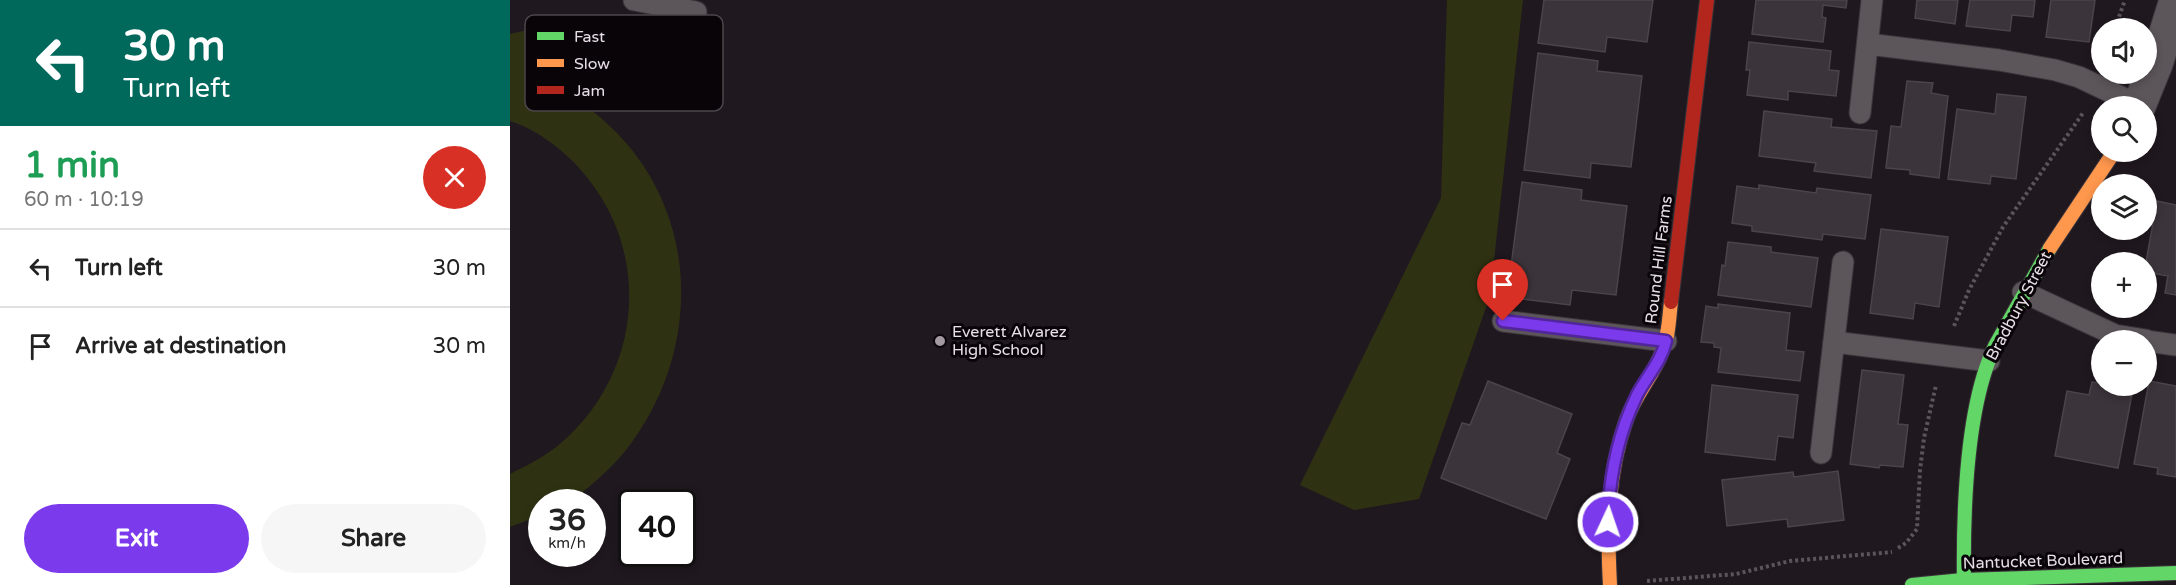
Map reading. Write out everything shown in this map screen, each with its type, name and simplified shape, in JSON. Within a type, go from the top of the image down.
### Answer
[{"type":"street","name":"Round Hill Farms","points":[[1610,585],[1609,500],[1615,460],[1626,420],[1639,392],[1663,353],[1666,341],[1707,0]]},
{"type":"street","points":[[2144,96],[2174,15]]},
{"type":"street","name":"Bradbury Street","points":[[1963,582],[1968,484],[1980,397],[1989,361],[2024,292],[2057,235],[2107,162]]},
{"type":"street","name":"Nantucket Boulevard","points":[[1912,585],[2176,573]]},
{"type":"lane","points":[[634,0],[696,12]]},
{"type":"lane","points":[[1860,113],[1872,0]]},
{"type":"lane","points":[[1868,44],[1999,60],[2055,70],[2079,77],[2119,96]]},
{"type":"lane","points":[[1821,453],[1843,262]]},
{"type":"lane","points":[[2024,292],[2104,330]]},
{"type":"lane","points":[[1503,321],[1666,341]]},
{"type":"lane","points":[[1834,342],[1989,361]]},
{"type":"lane","points":[[2157,342],[2176,345]]},
{"type":"path","points":[[2119,18],[2125,0]]},
{"type":"path","points":[[1636,583],[1736,574],[1790,561],[1890,554],[1906,543]]},
{"type":"green space","points":[[1447,0],[1523,0],[1490,296],[1419,499],[1354,510],[1300,485],[1441,198]]},
{"type":"green space","points":[[525,31],[525,111],[592,111],[626,143],[651,178],[668,216],[678,256],[681,296],[677,337],[666,377],[649,415],[626,450],[586,489],[528,489],[528,520],[510,527],[510,474],[537,460],[561,443],[586,417],[606,388],[620,356],[628,322],[629,287],[624,253],[613,220],[595,188],[578,167],[547,139],[510,121],[510,34]]},
{"type":"building","points":[[1544,0],[1653,0],[1647,42],[1607,37],[1605,52],[1538,43]]},
{"type":"building","points":[[1756,0],[1847,0],[1846,8],[1823,5],[1822,17],[1826,18],[1823,42],[1752,34]]},
{"type":"building","points":[[1917,0],[1958,0],[1955,24],[1915,18]]},
{"type":"building","points":[[1970,0],[2035,0],[2033,17],[2012,15],[2010,31],[1966,26]]},
{"type":"building","points":[[2051,0],[2095,0],[2089,42],[2046,37]]},
{"type":"building","points":[[1749,42],[1831,51],[1829,70],[1839,71],[1836,96],[1788,91],[1788,100],[1747,95],[1750,70],[1746,70]]},
{"type":"building","points":[[1538,53],[1598,61],[1597,71],[1642,76],[1631,167],[1591,163],[1590,178],[1524,170]]},
{"type":"building","points":[[1907,81],[1933,83],[1931,93],[1948,96],[1939,178],[1910,174],[1910,170],[1886,168],[1891,126],[1901,127]]},
{"type":"building","points":[[1997,94],[2026,97],[2016,179],[1991,176],[1990,184],[1948,179],[1957,109],[1995,114]]},
{"type":"building","points":[[1764,111],[1832,119],[1831,127],[1877,131],[1871,178],[1814,171],[1816,163],[1759,156]]},
{"type":"building","points":[[1522,182],[1582,190],[1581,200],[1627,206],[1616,295],[1572,290],[1570,305],[1507,297]]},
{"type":"building","points":[[1759,185],[1816,193],[1817,188],[1871,195],[1865,239],[1823,234],[1822,240],[1752,231],[1752,226],[1732,223],[1737,186],[1759,189]]},
{"type":"building","points":[[2157,201],[2176,205],[2176,295],[2165,293],[2168,276],[2157,274],[2157,252],[2148,252],[2150,240],[2157,240]]},
{"type":"building","points":[[1881,229],[1948,237],[1939,307],[1915,303],[1913,319],[1870,313]]},
{"type":"building","points":[[1728,242],[1771,247],[1771,252],[1818,258],[1811,307],[1718,295]]},
{"type":"building","points":[[1718,304],[1790,313],[1786,350],[1804,352],[1800,381],[1718,372],[1721,348],[1714,347],[1714,343],[1701,342],[1706,306],[1718,308]]},
{"type":"building","points":[[1862,370],[1904,375],[1898,424],[1908,425],[1903,467],[1880,465],[1879,468],[1850,464]]},
{"type":"building","points":[[1488,381],[1572,414],[1557,453],[1570,459],[1546,519],[1441,478],[1462,423],[1470,425]]},
{"type":"building","points":[[2157,382],[2176,386],[2176,477],[2157,474],[2158,468],[2134,464],[2146,396],[2157,396]]},
{"type":"building","points":[[1712,385],[1798,395],[1793,438],[1778,436],[1775,460],[1705,452]]},
{"type":"building","points":[[2091,386],[2091,396],[2132,396],[2118,468],[2055,456],[2067,391],[2089,395]]},
{"type":"building","points":[[1838,471],[1844,520],[1788,527],[1787,519],[1727,526],[1722,480],[1793,472],[1794,477]]},
{"type":"traffic: fast","points":[[1964,585],[1965,495],[1977,400],[1995,346],[2050,248]]},
{"type":"traffic: fast","points":[[1912,585],[1963,580],[2176,573]]},
{"type":"traffic: slow","points":[[2050,248],[2107,162]]},
{"type":"traffic: slow","points":[[1610,585],[1609,523],[1615,461],[1629,412],[1654,369],[1664,346],[1671,302]]},
{"type":"traffic: jam","points":[[1671,302],[1707,0]]},
{"type":"place","name":"Everett Alvarez High School","points":[[940,341]]},
{"type":"route","points":[[1503,321],[1666,341],[1663,353],[1639,392],[1626,420],[1615,460],[1608,522]]}]
